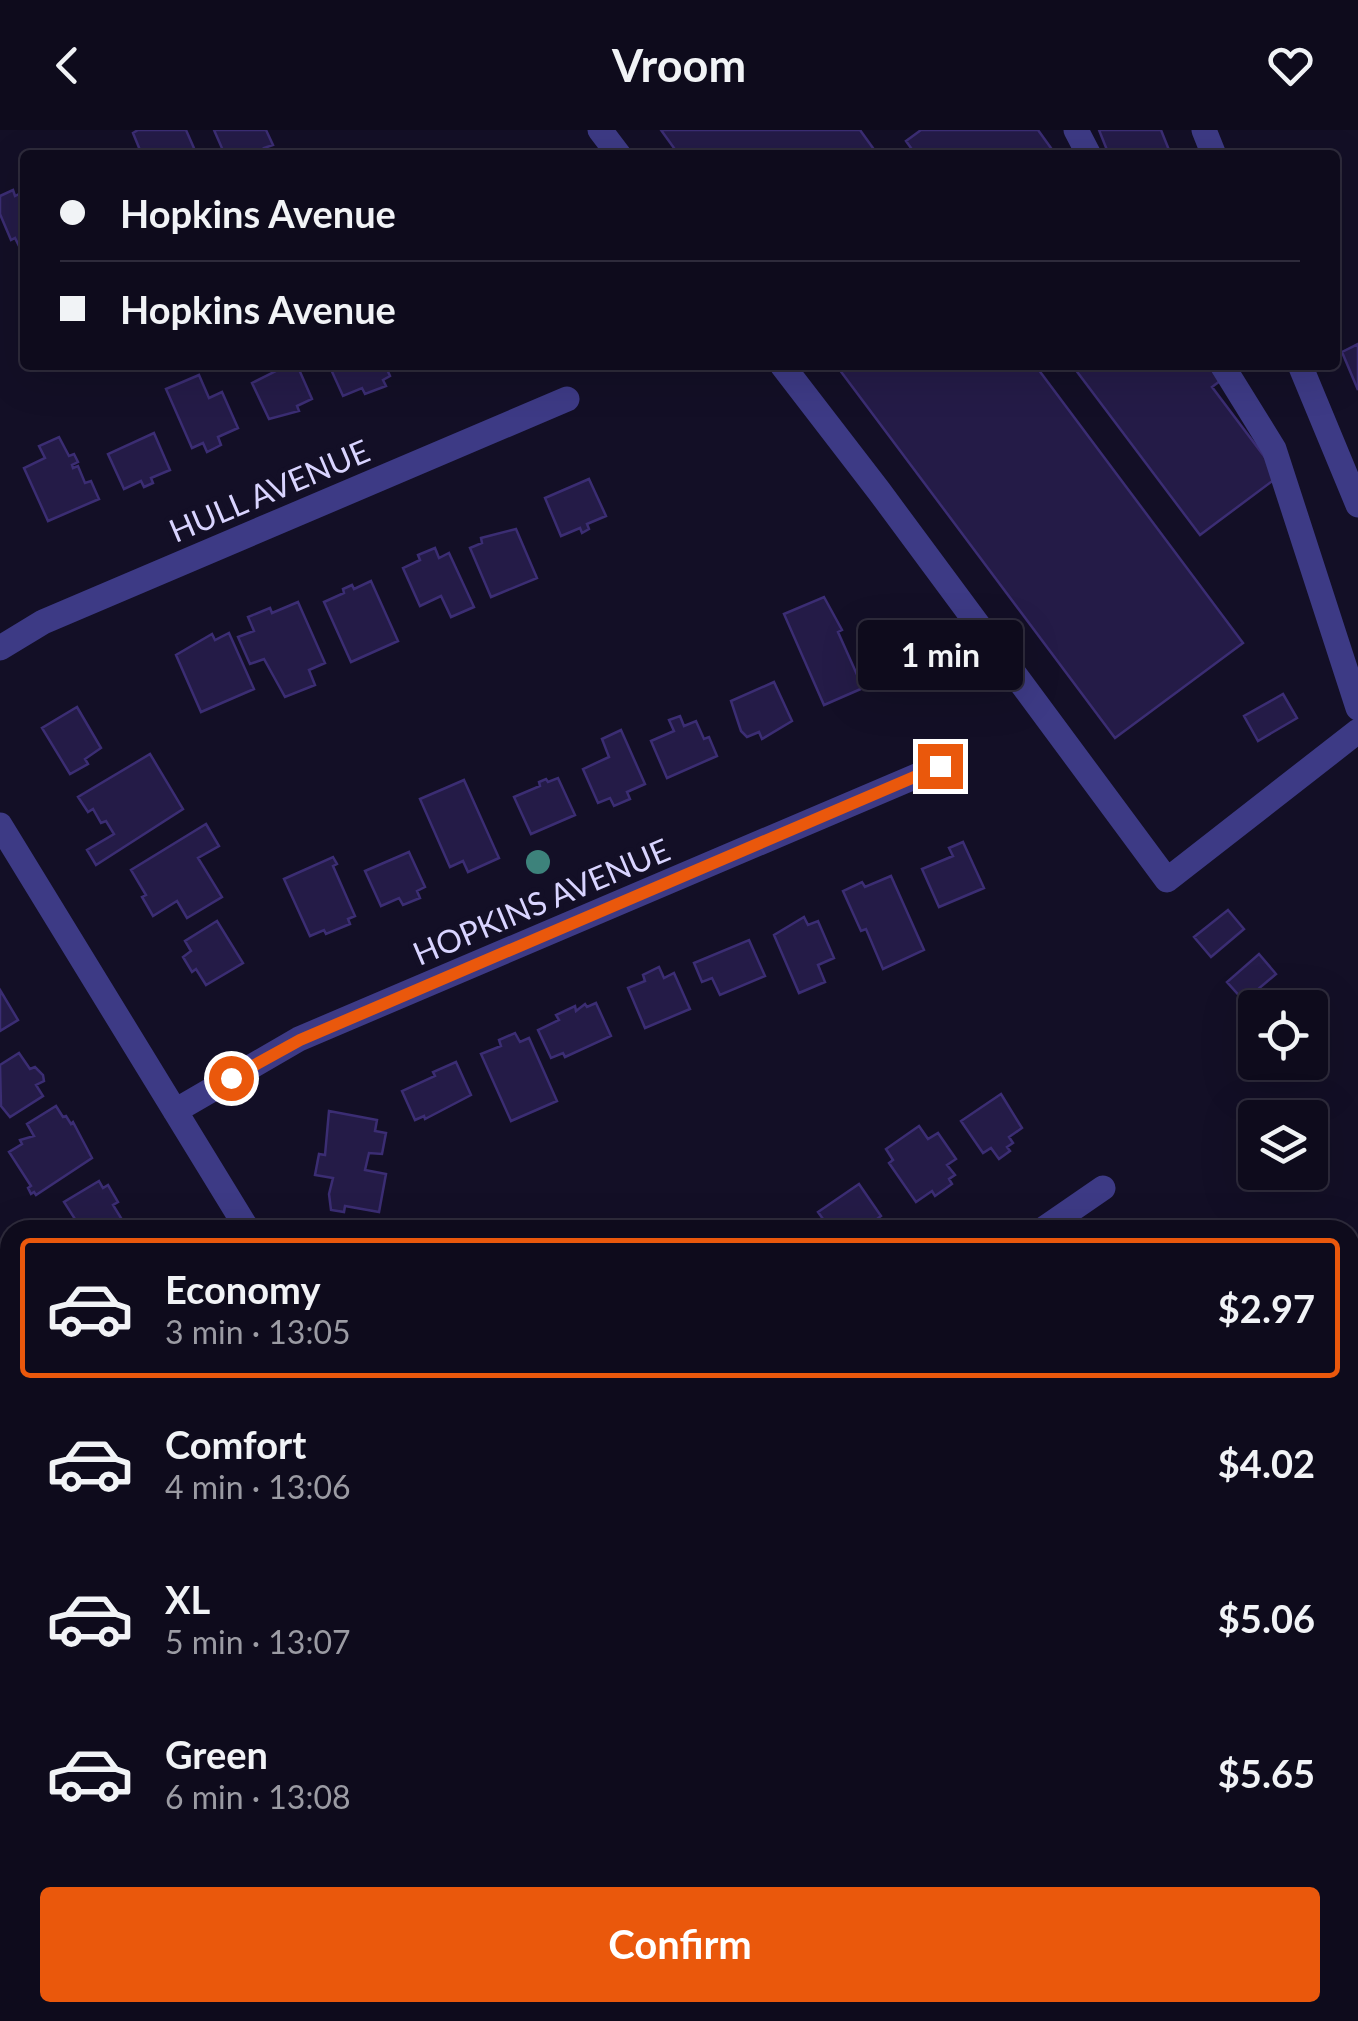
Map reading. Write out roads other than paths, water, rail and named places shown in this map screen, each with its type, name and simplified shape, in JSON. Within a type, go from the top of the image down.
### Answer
[{"type":"street","points":[[600,130],[615,150]]},
{"type":"street","points":[[786,370],[1167,880],[1358,730]]},
{"type":"street","points":[[1225,370],[1274,448],[1358,708]]},
{"type":"street","points":[[1302,370],[1358,505]]},
{"type":"street","name":"HULL AVENUE","points":[[0,648],[44,622],[567,399]]},
{"type":"street","name":"HOPKINS AVENUE","points":[[175,1110],[300,1040],[940,766]]},
{"type":"street","points":[[0,825],[242,1220]]},
{"type":"street","points":[[1057,1220],[1103,1188]]}]
